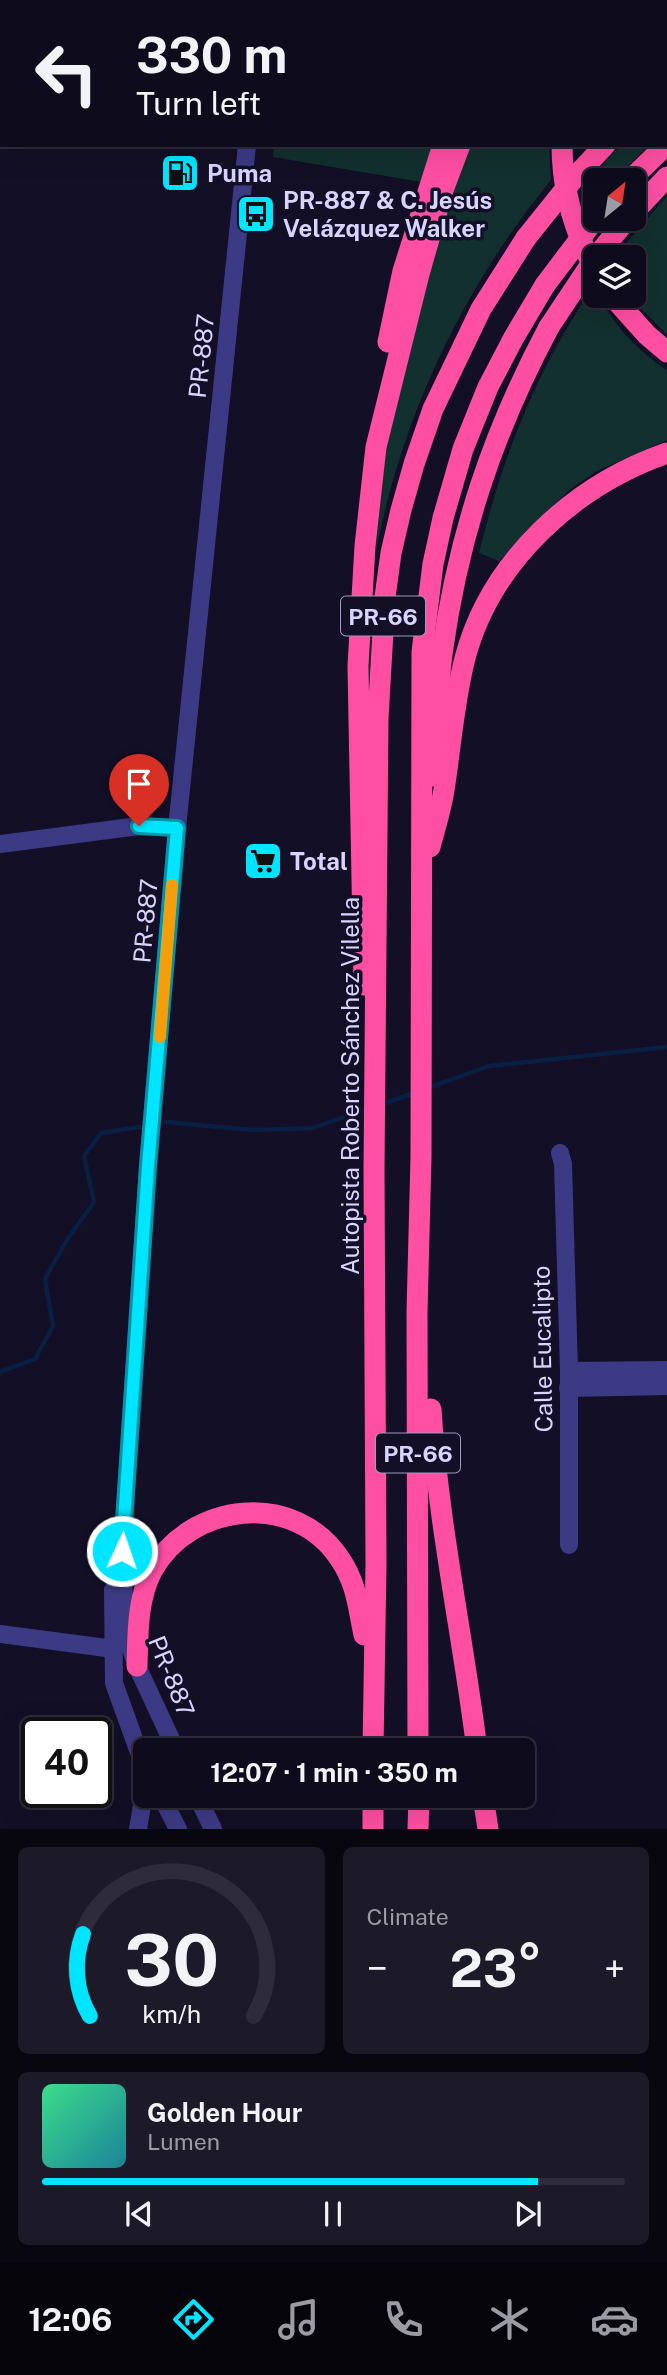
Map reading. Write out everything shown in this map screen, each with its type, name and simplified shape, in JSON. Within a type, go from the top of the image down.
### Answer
[{"type":"highway","points":[[377,1024],[363,980],[358,666],[365,546],[382,375],[392,318],[403,271],[442,147]]},
{"type":"highway","points":[[376,447],[419,274],[443,190],[459,147]]},
{"type":"highway","points":[[562,147],[562,164],[570,210],[585,245]]},
{"type":"highway","name":"Autopista Roberto Sánchez Vilella","points":[[373,1738],[376,1564],[374,1169],[378,718],[381,638],[391,553],[414,464],[438,398],[481,309],[526,238],[603,147]]},
{"type":"highway","points":[[643,168],[665,147]]},
{"type":"highway","points":[[646,199],[663,181]]},
{"type":"highway","name":"PR-66","points":[[418,1738],[417,1312],[421,1157],[422,652],[433,564],[454,476],[488,387],[545,285],[586,231]]},
{"type":"highway","points":[[606,245],[617,231]]},
{"type":"highway","points":[[422,876],[438,733],[442,655],[463,543],[486,467],[507,411],[549,327],[583,276]]},
{"type":"highway","points":[[623,308],[667,352]]},
{"type":"highway","points":[[422,876],[444,793],[463,665],[475,630],[503,577],[531,542],[576,499],[624,470],[667,453]]},
{"type":"highway","points":[[417,1312],[430,1391],[434,1465],[444,1541],[475,1738]]},
{"type":"highway","points":[[137,1666],[138,1625],[142,1601],[147,1583],[160,1558],[170,1546],[195,1527],[220,1516],[251,1511],[286,1517],[302,1524],[329,1544],[340,1558],[357,1597],[372,1670]]},
{"type":"highway","points":[[373,1808],[373,1829]]},
{"type":"highway","points":[[418,1808],[418,1829]]},
{"type":"highway","points":[[485,1808],[488,1829]]},
{"type":"street","name":"PR-887","points":[[170,1738],[129,1643],[121,1566],[148,1166],[177,828],[247,147]]},
{"type":"street","points":[[0,844],[139,826],[177,828]]},
{"type":"street","name":"Calle Eucalipto","points":[[560,1153],[563,1164],[568,1380],[569,1545]]},
{"type":"street","points":[[568,1380],[667,1370]]},
{"type":"street","points":[[568,1380],[667,1386]]},
{"type":"street","name":"PR-887","points":[[123,1535],[113,1582],[114,1683],[135,1738]]},
{"type":"street","points":[[0,1634],[114,1649]]},
{"type":"street","points":[[138,1829],[142,1808]]},
{"type":"street","points":[[167,1808],[178,1829]]},
{"type":"street","points":[[203,1808],[213,1829]]},
{"type":"green space","points":[[274,147],[432,147],[421,182],[273,157]]},
{"type":"green space","points":[[468,147],[549,147],[551,180],[519,221],[463,310],[418,406],[386,506],[375,557],[387,436],[456,177]]},
{"type":"green space","points":[[619,147],[648,147],[626,168],[600,168]]},
{"type":"green space","points":[[667,196],[667,335],[641,308],[646,308],[646,245],[624,245],[637,231],[646,231],[646,220]]},
{"type":"green space","points":[[583,303],[583,308],[606,308],[628,338],[667,370],[667,440],[597,471],[569,490],[499,561],[479,553],[488,517],[511,448],[538,382]]},
{"type":"waterway","points":[[428,1088],[489,1066],[667,1047]]},
{"type":"waterway","points":[[382,1104],[414,1093]]},
{"type":"waterway","points":[[166,1122],[252,1130],[313,1128],[367,1109]]},
{"type":"waterway","points":[[0,1372],[35,1359],[53,1326],[45,1279],[67,1240],[94,1202],[84,1156],[101,1133],[139,1127]]},
{"type":"slow traffic","points":[[160,1037],[172,885]]},
{"type":"place","name":"Puma","points":[[180,173]]},
{"type":"place","name":"PR-887 & C. Jesús Velázquez Walker","points":[[256,214]]},
{"type":"place","name":"Total","points":[[263,861]]},
{"type":"route","points":[[122,1551],[148,1166],[177,828],[139,826]]}]
